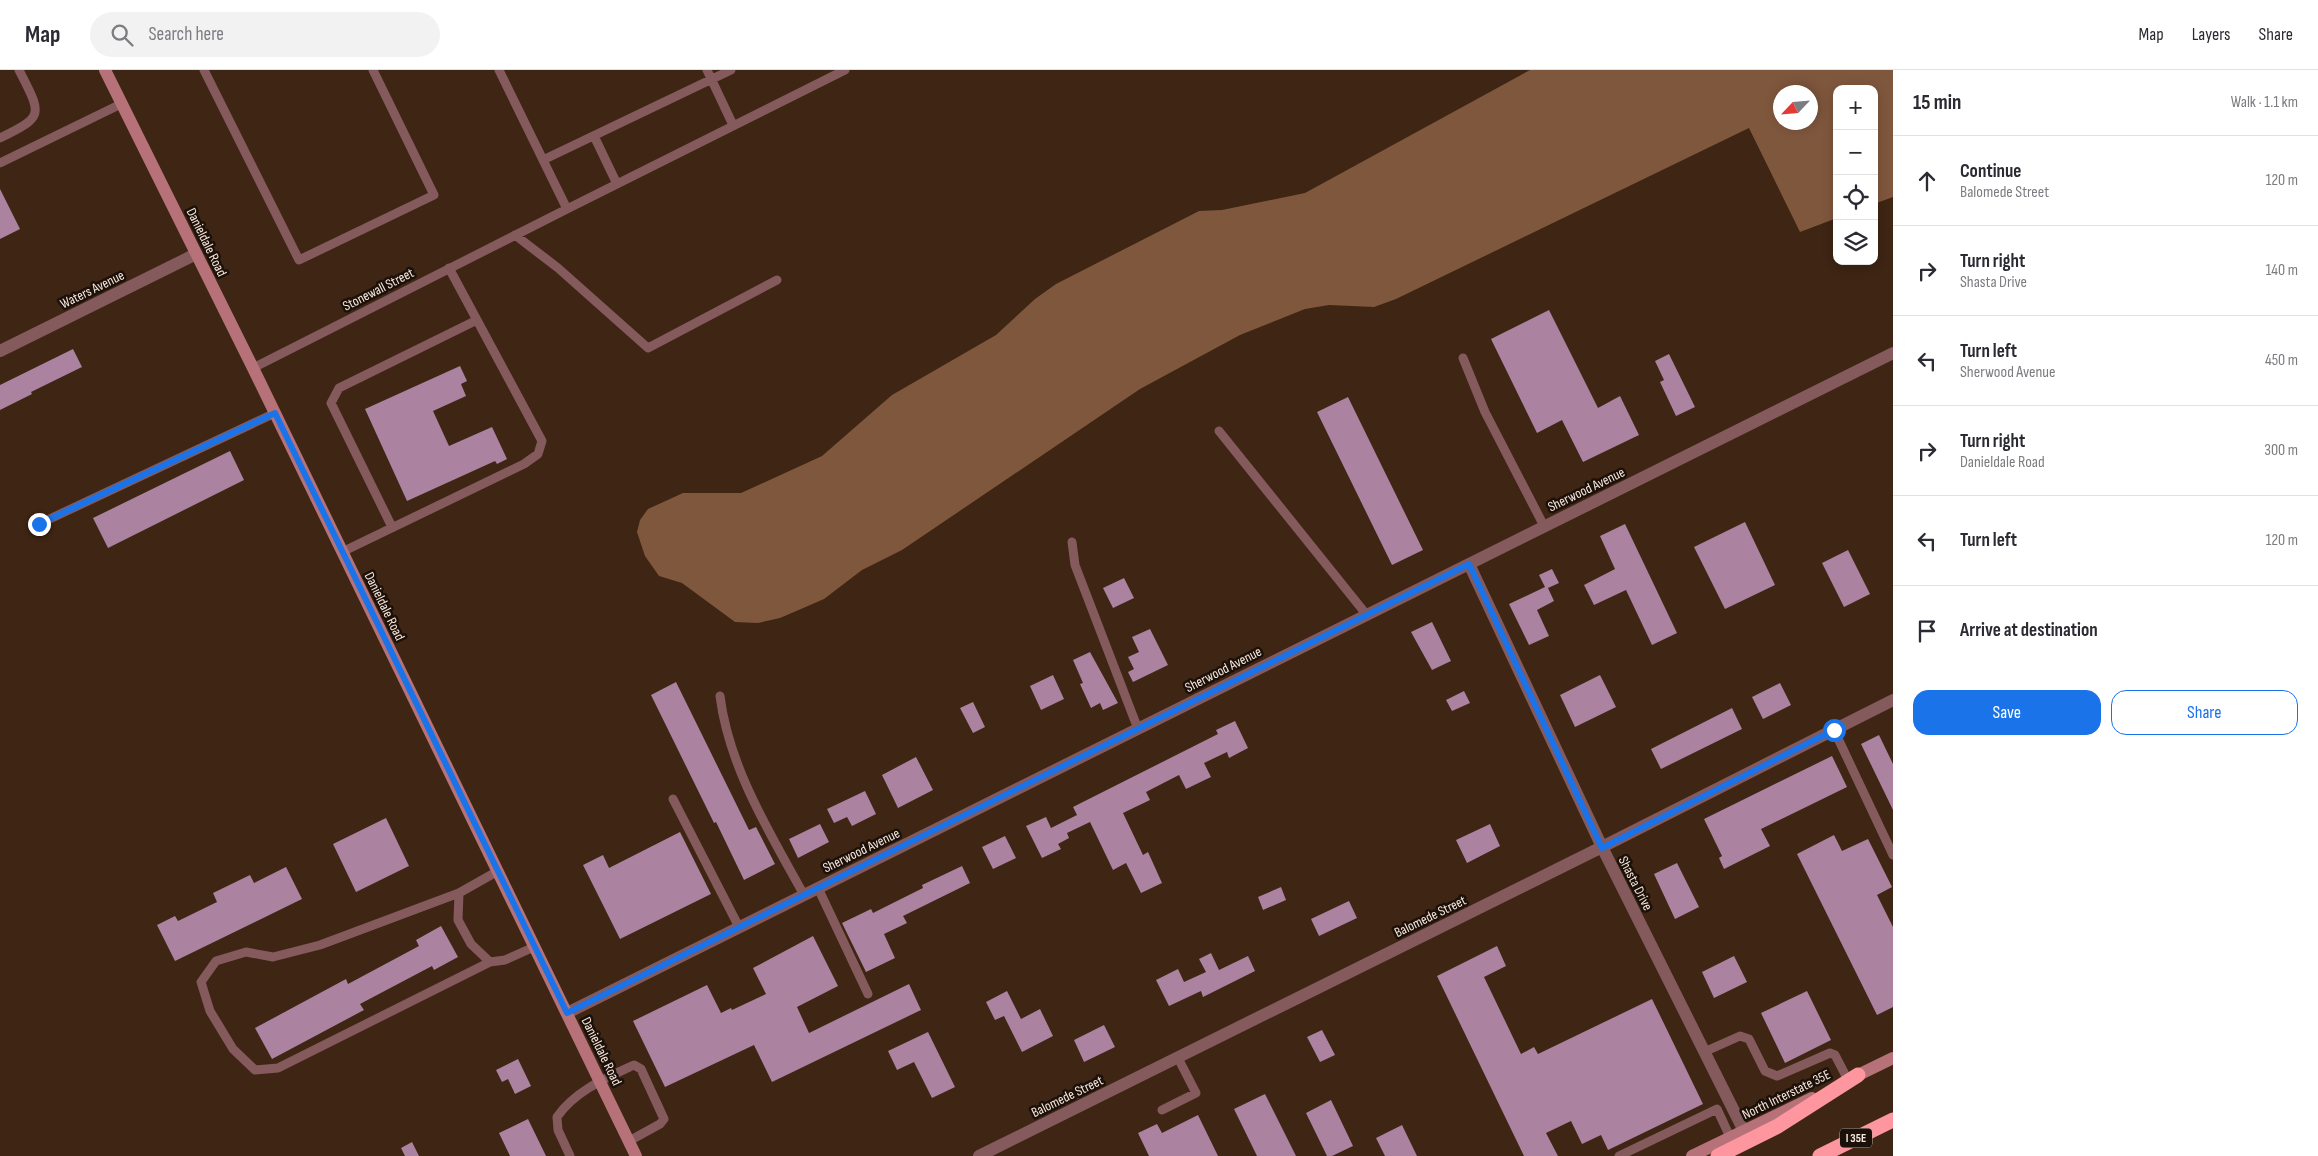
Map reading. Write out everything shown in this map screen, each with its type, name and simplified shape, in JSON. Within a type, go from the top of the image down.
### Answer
[{"type":"highway","points":[[1718,1156],[1778,1126],[1853,1078]]},
{"type":"highway","name":"I 35E","points":[[1820,1156],[1893,1120]]},
{"type":"street","name":"Danieldale Road","points":[[105,70],[253,368],[636,1156]]},
{"type":"street","name":"Waters Avenue","points":[[0,351],[196,254]]},
{"type":"street","name":"Sherwood Avenue","points":[[567,1013],[1893,353]]},
{"type":"street","name":"Shasta Drive","points":[[1469,564],[1602,848],[1744,1131]]},
{"type":"street","name":"Balomede Street","points":[[979,1156],[1602,848],[1893,700]]},
{"type":"street","name":"North Interstate 35E","points":[[1692,1156],[1893,1058]]},
{"type":"lane","points":[[0,138],[27,125],[34,119],[36,110],[33,97],[19,70]]},
{"type":"lane","points":[[204,70],[299,260],[434,195],[373,70]]},
{"type":"lane","points":[[499,70],[567,209]]},
{"type":"lane","points":[[707,70],[733,125]]},
{"type":"lane","points":[[543,160],[731,70]]},
{"type":"lane","name":"Stonewall Street","points":[[253,368],[845,70]]},
{"type":"lane","points":[[0,163],[121,104]]},
{"type":"lane","points":[[594,136],[617,184]]},
{"type":"lane","points":[[515,235],[558,268],[648,348],[777,280]]},
{"type":"lane","points":[[342,552],[524,464],[538,454],[542,441],[449,268]]},
{"type":"lane","points":[[392,527],[331,403],[339,388],[477,320]]},
{"type":"lane","points":[[1463,358],[1485,412],[1544,526]]},
{"type":"lane","points":[[39,524],[275,413]]},
{"type":"lane","points":[[1219,431],[1366,614]]},
{"type":"lane","points":[[1072,542],[1075,565],[1138,729]]},
{"type":"lane","points":[[720,696],[723,719],[751,797],[804,895]]},
{"type":"lane","points":[[1834,730],[1893,855]]},
{"type":"lane","points":[[673,799],[739,927]]},
{"type":"lane","points":[[498,871],[459,893],[320,945],[272,956],[246,952],[216,961],[201,982],[210,1011],[233,1050],[256,1070],[278,1068],[490,962],[506,960],[534,947]]},
{"type":"lane","points":[[818,888],[868,994]]},
{"type":"lane","points":[[459,893],[458,920],[471,944],[490,962]]},
{"type":"lane","points":[[1704,1052],[1740,1036],[1749,1039],[1765,1071],[1770,1074],[1777,1076],[1830,1053],[1835,1056],[1853,1078]]},
{"type":"lane","points":[[1162,1110],[1196,1092],[1178,1058]]},
{"type":"lane","points":[[570,1156],[558,1130],[557,1117],[568,1101],[600,1081],[634,1065],[641,1069],[664,1119],[660,1124],[629,1141]]},
{"type":"lane","points":[[1619,1156],[1717,1109],[1730,1137]]},
{"type":"shaded area","points":[[1530,70],[1893,70],[1893,197],[1878,203],[1878,85],[1833,85],[1833,220],[1800,232],[1749,128],[1396,299],[1374,307],[1329,305],[1305,309],[1240,335],[1140,389],[902,550],[862,570],[824,599],[780,618],[758,623],[735,622],[682,583],[659,576],[645,556],[637,532],[640,520],[648,509],[683,493],[741,493],[822,456],[892,395],[996,335],[1035,299],[1056,284],[1199,211],[1222,210],[1305,193]]},
{"type":"building","points":[[0,189],[20,229],[0,239]]},
{"type":"building","points":[[1549,310],[1598,408],[1620,396],[1639,435],[1583,462],[1562,420],[1537,433],[1491,339]]},
{"type":"building","points":[[73,349],[82,367],[31,392],[32,394],[0,410],[0,385]]},
{"type":"building","points":[[1669,354],[1695,407],[1676,416],[1660,382],[1664,380],[1655,361]]},
{"type":"building","points":[[460,366],[467,381],[461,384],[466,396],[433,411],[449,446],[492,427],[507,459],[497,464],[495,461],[407,501],[365,409]]},
{"type":"building","points":[[1348,397],[1423,550],[1392,565],[1317,412]]},
{"type":"building","points":[[230,451],[244,480],[108,548],[93,518]]},
{"type":"building","points":[[1745,522],[1775,585],[1725,609],[1694,547]]},
{"type":"building","points":[[1625,524],[1677,633],[1652,645],[1626,590],[1594,605],[1584,585],[1615,569],[1600,536]]},
{"type":"building","points":[[1848,550],[1870,594],[1844,607],[1822,563]]},
{"type":"building","points":[[1552,569],[1559,583],[1548,588],[1554,601],[1537,610],[1549,636],[1529,645],[1509,604],[1545,587],[1539,575]]},
{"type":"building","points":[[1124,578],[1134,598],[1113,608],[1103,588]]},
{"type":"building","points":[[1432,622],[1451,661],[1432,670],[1411,632]]},
{"type":"building","points":[[1150,629],[1168,665],[1133,682],[1128,672],[1134,669],[1128,657],[1139,652],[1132,637]]},
{"type":"building","points":[[1090,652],[1118,703],[1103,710],[1100,703],[1091,708],[1080,684],[1083,683],[1073,660]]},
{"type":"building","points":[[1053,675],[1064,699],[1041,710],[1030,686]]},
{"type":"building","points":[[1600,675],[1616,707],[1575,727],[1560,695]]},
{"type":"building","points":[[676,682],[749,830],[756,827],[775,864],[744,880],[651,695]]},
{"type":"building","points":[[1780,683],[1791,705],[1763,719],[1752,697]]},
{"type":"building","points":[[1464,691],[1470,703],[1452,711],[1446,700]]},
{"type":"building","points":[[973,702],[985,727],[973,733],[960,708]]},
{"type":"building","points":[[1732,708],[1742,729],[1661,769],[1651,749]]},
{"type":"building","points":[[1235,721],[1248,748],[1229,758],[1227,752],[1204,763],[1211,777],[1186,789],[1179,775],[1146,792],[1150,800],[1123,813],[1143,855],[1148,852],[1162,883],[1141,893],[1126,863],[1113,870],[1090,822],[1067,833],[1069,838],[1058,844],[1061,849],[1042,858],[1026,826],[1046,817],[1051,828],[1077,815],[1073,807],[1218,734],[1216,730]]},
{"type":"building","points":[[1879,735],[1893,764],[1893,810],[1861,744]]},
{"type":"building","points":[[1832,756],[1847,787],[1761,829],[1770,846],[1724,869],[1719,858],[1722,856],[1704,819]]},
{"type":"building","points":[[916,757],[933,790],[898,808],[882,775]]},
{"type":"building","points":[[865,791],[876,814],[852,826],[847,817],[834,823],[827,809]]},
{"type":"building","points":[[386,818],[409,866],[356,892],[333,844]]},
{"type":"building","points":[[820,824],[829,842],[798,858],[789,839]]},
{"type":"building","points":[[1490,824],[1500,846],[1467,863],[1456,840]]},
{"type":"building","points":[[680,832],[711,894],[620,939],[583,865],[603,855],[609,868]]},
{"type":"building","points":[[1834,835],[1842,851],[1868,839],[1892,887],[1877,895],[1893,927],[1893,1007],[1877,1015],[1797,854]]},
{"type":"building","points":[[1005,836],[1016,858],[993,869],[982,847]]},
{"type":"building","points":[[1677,863],[1699,907],[1675,919],[1654,874]]},
{"type":"building","points":[[962,866],[970,883],[903,916],[907,923],[884,934],[895,958],[866,972],[842,923],[871,909],[873,913],[923,888],[922,885]]},
{"type":"building","points":[[286,867],[302,899],[175,961],[157,925],[175,916],[178,921],[217,902],[213,893],[250,875],[254,883]]},
{"type":"building","points":[[1281,887],[1286,900],[1263,910],[1258,897]]},
{"type":"building","points":[[1349,901],[1357,918],[1319,936],[1311,919]]},
{"type":"building","points":[[441,926],[458,957],[434,970],[432,966],[360,1004],[364,1010],[272,1059],[255,1028],[346,979],[348,984],[419,946],[416,940]]},
{"type":"building","points":[[813,936],[838,986],[797,1007],[809,1033],[909,984],[921,1010],[772,1082],[754,1045],[665,1087],[633,1021],[707,985],[721,1013],[731,1008],[732,1010],[766,994],[753,968]]},
{"type":"building","points":[[1497,946],[1506,966],[1484,977],[1521,1054],[1534,1047],[1538,1054],[1652,999],[1703,1104],[1608,1150],[1601,1135],[1582,1144],[1571,1121],[1546,1133],[1558,1156],[1524,1156],[1437,976]]},
{"type":"building","points":[[1211,953],[1219,970],[1248,956],[1255,971],[1203,997],[1201,991],[1169,1006],[1156,980],[1178,969],[1184,982],[1206,972],[1199,959]]},
{"type":"building","points":[[1734,956],[1747,982],[1714,998],[1702,972]]},
{"type":"building","points":[[1007,991],[1021,1019],[1040,1009],[1053,1036],[1022,1052],[1004,1016],[995,1020],[986,1002]]},
{"type":"building","points":[[1807,991],[1831,1040],[1785,1063],[1761,1013]]},
{"type":"building","points":[[1104,1025],[1115,1047],[1084,1062],[1074,1040]]},
{"type":"building","points":[[1322,1030],[1335,1055],[1320,1062],[1307,1037]]},
{"type":"building","points":[[928,1032],[955,1087],[932,1098],[914,1062],[897,1070],[888,1051]]},
{"type":"building","points":[[518,1059],[531,1086],[515,1094],[508,1079],[502,1082],[496,1070]]},
{"type":"building","points":[[1265,1094],[1296,1156],[1257,1156],[1234,1109]]},
{"type":"building","points":[[1331,1100],[1353,1146],[1332,1156],[1327,1156],[1306,1113]]},
{"type":"building","points":[[1198,1115],[1218,1156],[1149,1156],[1138,1133],[1157,1124],[1162,1133]]},
{"type":"building","points":[[528,1119],[546,1156],[510,1156],[499,1133]]},
{"type":"building","points":[[1402,1125],[1417,1156],[1385,1156],[1376,1138]]},
{"type":"building","points":[[412,1142],[419,1156],[405,1156],[401,1148]]},
{"type":"route","points":[[39,524],[275,413],[567,1013],[1469,564],[1602,848],[1834,730]]}]
